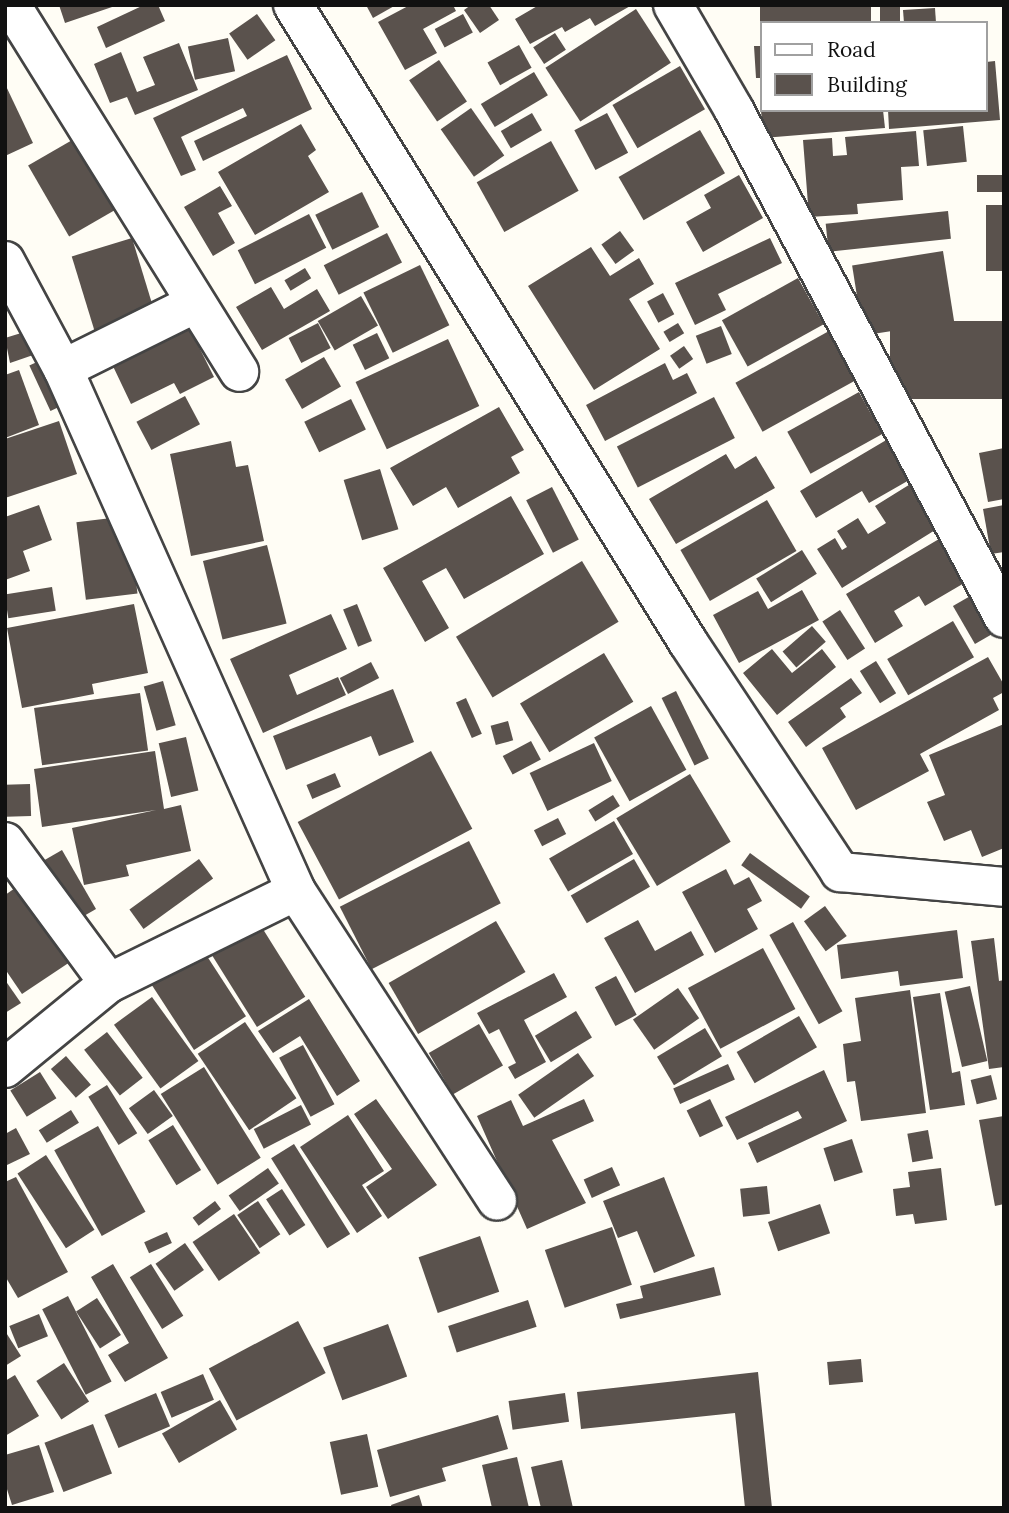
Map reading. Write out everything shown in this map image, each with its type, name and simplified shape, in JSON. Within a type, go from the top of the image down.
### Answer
[{"type":"street","points":[[11,5],[239,372]]},
{"type":"street","points":[[293,5],[688,642],[840,872],[1004,887]]},
{"type":"street","points":[[673,5],[734,110],[1004,618]]},
{"type":"street","points":[[5,261],[63,369],[296,891],[497,1201]]},
{"type":"street","points":[[63,369],[196,303]]},
{"type":"street","points":[[5,842],[109,983]]},
{"type":"street","points":[[5,1068],[109,983],[296,891]]},
{"type":"building","points":[[59,5],[115,5],[115,6],[65,23]]},
{"type":"building","points":[[144,5],[158,5],[165,21],[106,48],[97,27]]},
{"type":"building","points":[[366,5],[396,5],[373,18]]},
{"type":"building","points":[[410,5],[453,5],[456,11],[423,29],[437,53],[405,70],[378,22]]},
{"type":"building","points":[[471,5],[489,5],[499,20],[480,33],[464,10]]},
{"type":"building","points":[[539,5],[632,5],[595,26],[590,18],[565,32],[562,27],[530,44],[515,19]]},
{"type":"building","points":[[760,5],[871,5],[871,21],[760,21]]},
{"type":"building","points":[[880,5],[900,5],[900,21],[880,21]]},
{"type":"building","points":[[935,8],[936,21],[904,21],[903,10]]},
{"type":"building","points":[[636,9],[671,63],[580,121],[545,68]]},
{"type":"building","points":[[257,14],[275,40],[248,60],[229,34]]},
{"type":"building","points":[[463,14],[473,33],[445,48],[435,29]]},
{"type":"building","points":[[555,33],[566,50],[544,64],[533,47]]},
{"type":"building","points":[[228,38],[235,71],[195,80],[188,47]]},
{"type":"building","points":[[179,43],[198,90],[135,115],[127,97],[110,103],[94,64],[121,52],[137,92],[155,85],[143,57]]},
{"type":"building","points":[[519,45],[532,68],[500,85],[488,62]]},
{"type":"building","points":[[754,46],[760,46],[760,78],[756,78]]},
{"type":"building","points":[[287,55],[312,109],[203,161],[194,141],[247,116],[243,108],[181,137],[196,170],[181,176],[153,118]]},
{"type":"building","points":[[439,60],[467,101],[437,122],[409,80]]},
{"type":"building","points":[[995,61],[1000,120],[889,129],[888,112],[988,112],[988,62]]},
{"type":"building","points":[[680,66],[705,109],[637,148],[612,105]]},
{"type":"building","points":[[534,72],[548,95],[495,127],[481,104]]},
{"type":"building","points":[[5,84],[33,143],[5,156]]},
{"type":"building","points":[[471,108],[504,156],[474,177],[441,129]]},
{"type":"building","points":[[761,112],[883,112],[885,128],[763,138]]},
{"type":"building","points":[[532,113],[542,130],[511,148],[501,131]]},
{"type":"building","points":[[607,113],[628,153],[595,170],[574,130]]},
{"type":"building","points":[[301,124],[316,150],[308,156],[329,192],[255,235],[218,172]]},
{"type":"building","points":[[963,126],[967,162],[927,166],[923,130]]},
{"type":"building","points":[[700,130],[725,173],[644,220],[619,177]]},
{"type":"building","points":[[916,131],[919,166],[901,167],[903,200],[857,204],[858,214],[809,217],[803,140],[832,138],[833,156],[847,155],[845,137]]},
{"type":"building","points":[[74,139],[115,210],[69,237],[28,166]]},
{"type":"building","points":[[551,141],[579,191],[504,232],[477,182]]},
{"type":"building","points":[[739,175],[763,218],[703,252],[686,222],[711,208],[704,195]]},
{"type":"building","points":[[977,175],[1004,175],[1004,192],[977,192]]},
{"type":"building","points":[[220,186],[232,206],[218,213],[235,243],[213,256],[184,207]]},
{"type":"building","points":[[362,192],[379,227],[332,250],[315,215]]},
{"type":"building","points":[[986,205],[1004,205],[1004,271],[986,271]]},
{"type":"building","points":[[948,211],[951,239],[829,252],[826,224]]},
{"type":"building","points":[[309,214],[326,248],[255,284],[238,250]]},
{"type":"building","points":[[620,231],[634,250],[615,264],[601,245]]},
{"type":"building","points":[[387,233],[402,262],[339,295],[324,265]]},
{"type":"building","points":[[132,238],[156,316],[96,335],[72,256]]},
{"type":"building","points":[[770,238],[782,263],[718,294],[726,310],[695,325],[675,283]]},
{"type":"building","points":[[591,247],[610,276],[639,258],[654,284],[629,299],[660,349],[594,390],[528,286]]},
{"type":"building","points":[[943,251],[954,321],[863,336],[852,265]]},
{"type":"building","points":[[420,265],[449,325],[393,353],[363,293]]},
{"type":"building","points":[[305,268],[311,278],[291,291],[284,280]]},
{"type":"building","points":[[798,278],[824,324],[748,367],[722,320]]},
{"type":"building","points":[[271,287],[284,309],[317,289],[330,311],[262,350],[236,307]]},
{"type":"building","points":[[663,293],[674,314],[658,323],[647,301]]},
{"type":"building","points":[[361,296],[378,325],[335,350],[318,321]]},
{"type":"building","points":[[890,321],[1004,321],[1004,399],[890,399]]},
{"type":"building","points":[[318,323],[331,348],[301,363],[289,338]]},
{"type":"building","points":[[678,323],[684,333],[670,342],[663,332]]},
{"type":"building","points":[[188,325],[214,377],[180,394],[174,383],[131,404],[111,362]]},
{"type":"building","points":[[721,326],[732,354],[707,364],[696,336]]},
{"type":"building","points":[[31,330],[39,353],[10,363],[5,338]]},
{"type":"building","points":[[829,331],[856,380],[763,432],[735,383]]},
{"type":"building","points":[[377,333],[389,358],[365,370],[353,345]]},
{"type":"building","points":[[448,339],[479,406],[387,449],[356,382]]},
{"type":"building","points":[[684,346],[693,359],[679,369],[670,356]]},
{"type":"building","points":[[52,355],[73,400],[50,411],[29,366]]},
{"type":"building","points":[[324,357],[341,386],[302,409],[285,380]]},
{"type":"building","points":[[665,363],[673,380],[687,373],[697,393],[605,441],[586,405]]},
{"type":"building","points":[[19,370],[39,425],[5,438],[5,375]]},
{"type":"building","points":[[859,392],[882,434],[811,474],[787,432]]},
{"type":"building","points":[[185,396],[200,424],[151,450],[136,422]]},
{"type":"building","points":[[714,397],[735,438],[638,487],[617,446]]},
{"type":"building","points":[[351,399],[366,430],[319,452],[304,422]]},
{"type":"building","points":[[499,407],[524,450],[511,457],[520,473],[458,508],[446,487],[413,506],[390,468]]},
{"type":"building","points":[[59,421],[77,474],[5,498],[5,439]]},
{"type":"building","points":[[888,439],[911,479],[869,503],[862,491],[816,518],[800,491]]},
{"type":"building","points":[[231,441],[236,467],[248,465],[264,541],[191,556],[170,454]]},
{"type":"building","points":[[1004,448],[1004,499],[988,502],[979,453]]},
{"type":"building","points":[[726,454],[735,469],[756,456],[775,488],[676,544],[649,499]]},
{"type":"building","points":[[380,469],[398,529],[362,540],[344,480]]},
{"type":"building","points":[[912,483],[940,527],[842,588],[817,549],[835,538],[842,550],[847,547],[837,531],[858,518],[868,534],[886,523],[875,506]]},
{"type":"building","points":[[552,487],[579,540],[553,553],[526,500]]},
{"type":"building","points":[[511,496],[544,554],[464,599],[446,568],[422,581],[449,628],[425,642],[383,568]]},
{"type":"building","points":[[767,500],[796,551],[710,601],[680,550]]},
{"type":"building","points":[[39,505],[52,540],[23,551],[30,571],[5,580],[5,517]]},
{"type":"building","points":[[1004,505],[1004,552],[991,554],[983,509]]},
{"type":"building","points":[[128,516],[138,593],[86,600],[76,522]]},
{"type":"building","points":[[939,539],[966,582],[925,606],[919,596],[894,611],[903,626],[875,643],[846,594]]},
{"type":"building","points":[[267,545],[287,624],[223,640],[203,561]]},
{"type":"building","points":[[802,550],[817,574],[771,602],[756,579]]},
{"type":"building","points":[[582,561],[619,622],[493,698],[456,637]]},
{"type":"building","points":[[52,587],[56,611],[8,618],[5,594]]},
{"type":"building","points":[[802,590],[819,620],[739,663],[713,615],[758,591],[768,609]]},
{"type":"building","points":[[972,595],[994,633],[975,644],[953,606]]},
{"type":"building","points":[[134,604],[148,673],[92,684],[94,694],[22,708],[7,628]]},
{"type":"building","points":[[357,604],[372,641],[358,647],[343,610]]},
{"type":"building","points":[[840,610],[865,649],[847,660],[822,621]]},
{"type":"building","points":[[331,614],[347,649],[289,675],[297,695],[338,677],[346,695],[263,733],[230,659]]},
{"type":"building","points":[[953,621],[974,657],[908,695],[887,659]]},
{"type":"building","points":[[812,626],[826,642],[796,667],[783,652]]},
{"type":"building","points":[[772,649],[792,673],[822,649],[836,667],[777,715],[743,673]]},
{"type":"building","points":[[604,653],[633,702],[549,752],[520,703]]},
{"type":"building","points":[[988,657],[1004,685],[1004,692],[993,698],[999,710],[920,754],[929,771],[856,810],[822,748]]},
{"type":"building","points":[[876,661],[896,693],[880,703],[860,671]]},
{"type":"building","points":[[371,662],[379,678],[348,694],[340,678]]},
{"type":"building","points":[[851,678],[862,693],[840,708],[846,717],[806,747],[788,722]]},
{"type":"building","points":[[163,681],[176,725],[156,731],[144,687]]},
{"type":"building","points":[[393,689],[414,742],[379,756],[371,736],[286,770],[273,736]]},
{"type":"building","points":[[676,691],[709,758],[694,765],[662,698]]},
{"type":"building","points":[[140,693],[148,750],[42,765],[34,708]]},
{"type":"building","points":[[466,698],[482,734],[472,738],[456,702]]},
{"type":"building","points":[[651,706],[686,770],[630,801],[594,738]]},
{"type":"building","points":[[508,721],[513,740],[496,745],[491,726]]},
{"type":"building","points":[[1004,724],[1004,848],[982,857],[971,830],[944,841],[927,802],[945,795],[929,755]]},
{"type":"building","points":[[186,737],[198,791],[171,797],[159,743]]},
{"type":"building","points":[[531,741],[541,760],[513,775],[503,756]]},
{"type":"building","points":[[594,743],[612,781],[547,811],[530,773]]},
{"type":"building","points":[[155,751],[164,809],[181,805],[191,851],[126,865],[129,876],[84,885],[72,828],[156,810],[42,827],[34,769]]},
{"type":"building","points":[[431,751],[472,829],[339,900],[298,822]]},
{"type":"building","points":[[335,773],[341,787],[312,799],[306,785]]},
{"type":"building","points":[[690,774],[731,842],[657,886],[616,818]]},
{"type":"building","points":[[30,784],[31,816],[6,817],[5,785]]},
{"type":"building","points":[[613,795],[620,806],[595,821],[588,810]]},
{"type":"building","points":[[558,818],[566,834],[542,846],[534,830]]},
{"type":"building","points":[[614,821],[633,854],[568,891],[549,858]]},
{"type":"building","points":[[469,841],[501,903],[372,969],[340,907]]},
{"type":"building","points":[[62,850],[96,909],[75,921],[41,862]]},
{"type":"building","points":[[750,853],[810,896],[801,909],[741,865]]},
{"type":"building","points":[[199,859],[213,878],[144,929],[129,910]]},
{"type":"building","points":[[634,859],[650,887],[587,923],[571,896]]},
{"type":"building","points":[[726,869],[734,885],[749,877],[762,901],[747,909],[758,929],[715,953],[682,892]]},
{"type":"building","points":[[21,884],[73,960],[22,994],[5,969],[5,895]]},
{"type":"building","points":[[825,906],[847,936],[826,951],[804,921]]},
{"type":"building","points":[[256,918],[305,997],[257,1027],[208,948]]},
{"type":"building","points":[[638,920],[655,951],[691,931],[704,955],[635,993],[604,938]]},
{"type":"building","points":[[496,921],[526,972],[418,1034],[389,983]]},
{"type":"building","points":[[793,922],[842,1011],[819,1024],[769,935]]},
{"type":"building","points":[[957,930],[963,978],[900,986],[898,971],[841,979],[837,945]]},
{"type":"building","points":[[994,938],[999,981],[1004,980],[1004,1067],[989,1069],[971,941]]},
{"type":"building","points":[[763,948],[795,1009],[720,1049],[688,988]]},
{"type":"building","points":[[203,950],[246,1016],[194,1050],[151,984]]},
{"type":"building","points":[[554,973],[567,997],[524,1020],[546,1062],[515,1079],[508,1067],[516,1063],[499,1029],[489,1034],[477,1013]]},
{"type":"building","points":[[616,976],[637,1015],[615,1026],[595,987]]},
{"type":"building","points":[[5,980],[21,1003],[5,1013]]},
{"type":"building","points":[[970,986],[987,1061],[962,1067],[945,992]]},
{"type":"building","points":[[678,988],[699,1018],[654,1050],[633,1020]]},
{"type":"building","points":[[910,990],[926,1113],[861,1121],[855,1081],[847,1082],[843,1044],[861,1041],[855,998]]},
{"type":"building","points":[[940,993],[952,1073],[960,1071],[965,1105],[930,1110],[913,997]]},
{"type":"building","points":[[152,997],[198,1061],[160,1089],[114,1025]]},
{"type":"building","points":[[309,999],[360,1081],[337,1096],[300,1036],[273,1053],[258,1031]]},
{"type":"building","points":[[576,1011],[592,1038],[551,1062],[535,1036]]},
{"type":"building","points":[[799,1016],[817,1047],[755,1083],[737,1052]]},
{"type":"building","points":[[245,1022],[296,1098],[249,1130],[198,1054]]},
{"type":"building","points":[[479,1024],[503,1066],[453,1095],[429,1053]]},
{"type":"building","points":[[705,1028],[722,1056],[674,1085],[657,1057]]},
{"type":"building","points":[[107,1032],[143,1078],[120,1096],[84,1050]]},
{"type":"building","points":[[303,1045],[334,1104],[311,1117],[279,1058]]},
{"type":"building","points":[[578,1053],[594,1076],[534,1118],[518,1095]]},
{"type":"building","points":[[66,1056],[91,1085],[76,1098],[51,1069]]},
{"type":"building","points":[[728,1064],[735,1080],[680,1104],[673,1088]]},
{"type":"building","points":[[204,1067],[261,1158],[217,1185],[161,1094]]},
{"type":"building","points":[[824,1070],[847,1121],[757,1163],[748,1143],[802,1118],[798,1111],[737,1140],[725,1117]]},
{"type":"building","points":[[40,1072],[56,1098],[27,1117],[10,1091]]},
{"type":"building","points":[[991,1075],[997,1099],[977,1104],[971,1080]]},
{"type":"building","points":[[107,1085],[137,1133],[119,1145],[88,1097]]},
{"type":"building","points":[[154,1090],[173,1116],[148,1134],[129,1108]]},
{"type":"building","points":[[376,1099],[437,1185],[388,1219],[366,1187],[392,1169],[354,1114]]},
{"type":"building","points":[[584,1099],[594,1121],[552,1140],[586,1203],[527,1229],[477,1116],[511,1100],[523,1126]]},
{"type":"building","points":[[710,1099],[723,1126],[700,1137],[687,1110]]},
{"type":"building","points":[[301,1105],[311,1125],[264,1149],[254,1129]]},
{"type":"building","points":[[71,1110],[79,1123],[47,1143],[39,1130]]},
{"type":"building","points":[[348,1115],[384,1171],[362,1185],[382,1216],[357,1233],[300,1147]]},
{"type":"building","points":[[1004,1116],[1004,1204],[995,1206],[979,1120]]},
{"type":"building","points":[[173,1125],[201,1170],[176,1185],[148,1140]]},
{"type":"building","points":[[98,1126],[146,1212],[102,1236],[54,1150]]},
{"type":"building","points":[[16,1128],[30,1154],[7,1165],[5,1134]]},
{"type":"building","points":[[928,1130],[933,1159],[912,1162],[907,1134]]},
{"type":"building","points":[[852,1139],[863,1172],[834,1182],[823,1148]]},
{"type":"building","points":[[294,1144],[350,1234],[327,1248],[271,1158]]},
{"type":"building","points":[[46,1155],[94,1230],[66,1248],[17,1174]]},
{"type":"building","points":[[612,1167],[620,1185],[592,1198],[584,1180]]},
{"type":"building","points":[[268,1168],[279,1184],[240,1211],[229,1196]]},
{"type":"building","points":[[941,1168],[947,1220],[915,1224],[913,1214],[896,1216],[893,1189],[910,1187],[908,1172]]},
{"type":"building","points":[[16,1177],[68,1272],[18,1298],[5,1276],[5,1182]]},
{"type":"building","points":[[664,1177],[695,1256],[654,1273],[637,1231],[618,1238],[603,1201]]},
{"type":"building","points":[[767,1186],[770,1214],[743,1217],[740,1189]]},
{"type":"building","points":[[282,1189],[305,1225],[289,1235],[266,1199]]},
{"type":"building","points":[[215,1201],[221,1209],[199,1226],[193,1218]]},
{"type":"building","points":[[258,1201],[280,1234],[260,1248],[237,1215]]},
{"type":"building","points":[[820,1204],[830,1233],[778,1251],[768,1222]]},
{"type":"building","points":[[234,1214],[260,1253],[219,1281],[193,1242]]},
{"type":"building","points":[[612,1227],[632,1285],[565,1308],[545,1250]]},
{"type":"building","points":[[167,1232],[172,1243],[149,1253],[144,1242]]},
{"type":"building","points":[[480,1236],[499,1292],[438,1313],[419,1257]]},
{"type":"building","points":[[185,1243],[204,1270],[174,1291],[156,1264]]},
{"type":"building","points":[[113,1264],[168,1358],[125,1382],[108,1355],[129,1343],[91,1277]]},
{"type":"building","points":[[151,1264],[183,1316],[162,1329],[130,1277]]},
{"type":"building","points":[[714,1267],[721,1295],[620,1319],[616,1304],[643,1298],[640,1286]]},
{"type":"building","points":[[68,1296],[112,1382],[86,1395],[42,1309]]},
{"type":"building","points":[[97,1298],[121,1335],[100,1349],[76,1312]]},
{"type":"building","points":[[528,1300],[537,1327],[457,1353],[448,1326]]},
{"type":"building","points":[[39,1314],[48,1336],[18,1348],[9,1326]]},
{"type":"building","points":[[298,1321],[326,1373],[237,1421],[209,1368]]},
{"type":"building","points":[[388,1324],[407,1377],[342,1400],[323,1348]]},
{"type":"building","points":[[5,1331],[21,1356],[5,1366]]},
{"type":"building","points":[[861,1359],[863,1382],[829,1385],[827,1362]]},
{"type":"building","points":[[64,1363],[89,1402],[61,1420],[36,1381]]},
{"type":"building","points":[[758,1372],[772,1508],[745,1508],[735,1413],[581,1429],[577,1392]]},
{"type":"building","points":[[203,1374],[214,1400],[172,1418],[161,1392]]},
{"type":"building","points":[[15,1375],[39,1416],[5,1436],[5,1381]]},
{"type":"building","points":[[156,1393],[170,1426],[119,1448],[104,1415]]},
{"type":"building","points":[[565,1393],[569,1422],[513,1430],[509,1401]]},
{"type":"building","points":[[220,1400],[237,1429],[179,1463],[162,1434]]},
{"type":"building","points":[[498,1415],[508,1449],[442,1468],[446,1481],[390,1497],[377,1450]]},
{"type":"building","points":[[93,1424],[112,1473],[63,1492],[44,1443]]},
{"type":"building","points":[[367,1434],[378,1487],[341,1495],[330,1442]]},
{"type":"building","points":[[39,1445],[54,1492],[12,1505],[5,1483],[5,1455]]},
{"type":"building","points":[[517,1457],[529,1508],[492,1508],[482,1465]]},
{"type":"building","points":[[562,1460],[573,1508],[541,1508],[531,1467]]},
{"type":"building","points":[[419,1495],[423,1508],[392,1508],[391,1505]]}]
